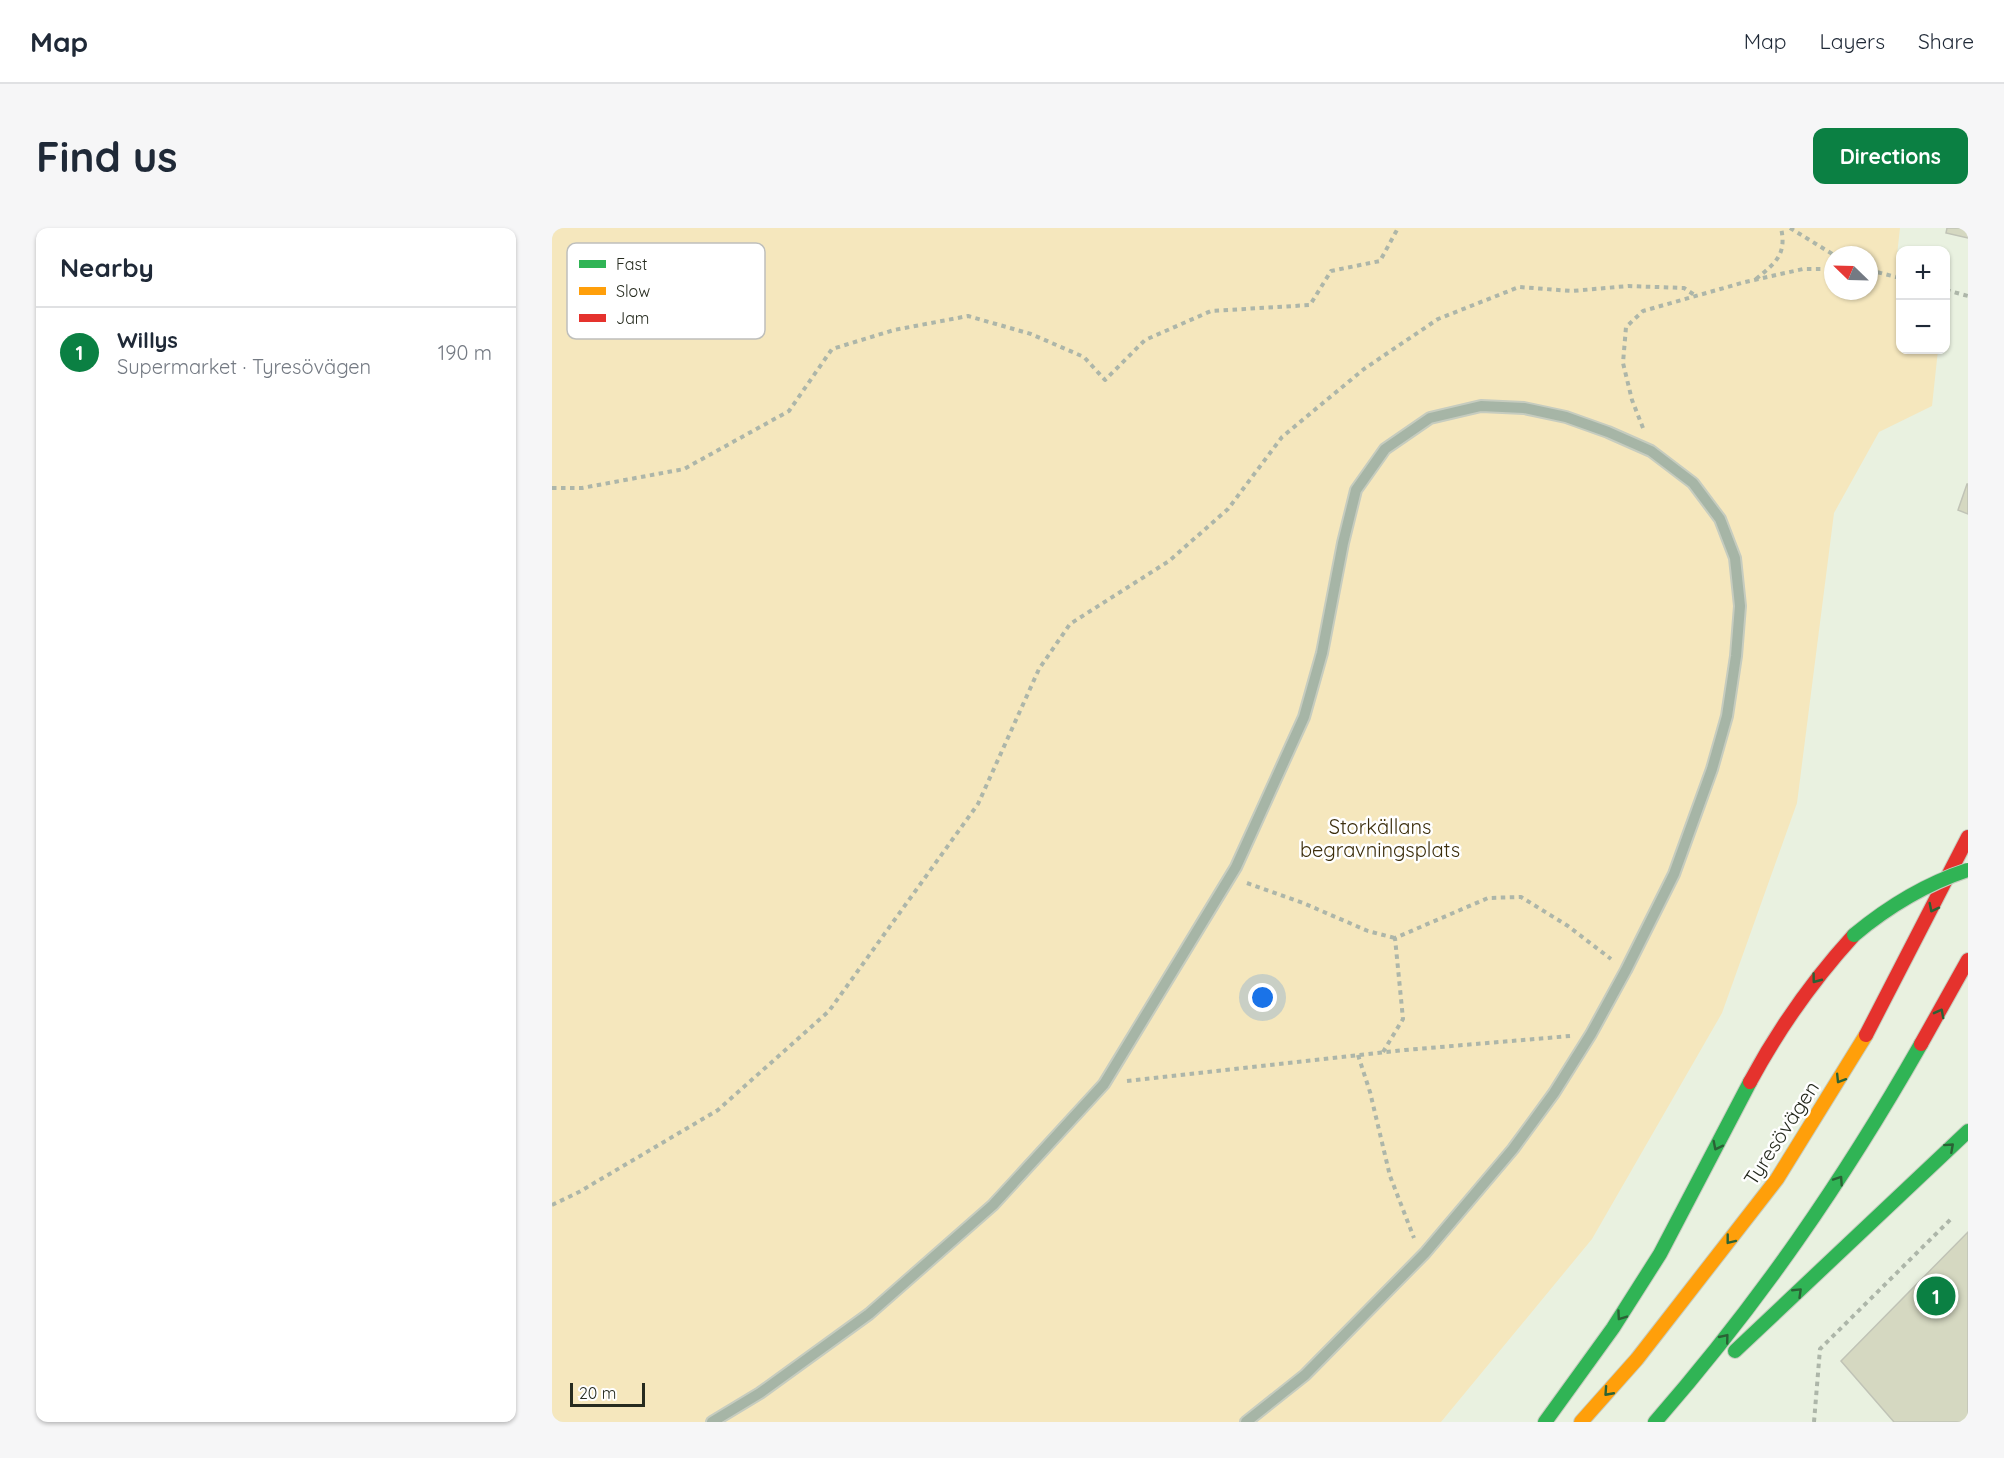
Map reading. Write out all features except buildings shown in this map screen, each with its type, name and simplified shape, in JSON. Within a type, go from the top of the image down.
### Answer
[{"type":"highway","name":"Tyresövägen","points":[[1581,1422],[1637,1359],[1777,1179],[1869,1032],[1968,837]]},
{"type":"highway","points":[[1545,1422],[1638,1292],[1675,1228],[1750,1081],[1775,1038],[1822,971],[1854,935],[1881,912],[1948,876],[1968,870]]},
{"type":"highway","points":[[1658,1419],[1741,1319],[1822,1206],[1872,1130],[1922,1046],[1968,960]]},
{"type":"highway","points":[[1658,1419],[1761,1327],[1968,1131]]},
{"type":"lane","points":[[712,1422],[760,1393],[869,1314],[993,1204],[1104,1084],[1230,877],[1304,717],[1322,653],[1356,489],[1385,449],[1430,418],[1480,406],[1524,408],[1566,417],[1651,451],[1693,483],[1720,519],[1735,558],[1740,606],[1736,656],[1726,716],[1712,770],[1674,874],[1592,1034],[1554,1093],[1513,1149],[1425,1253],[1305,1376],[1246,1422]]},
{"type":"path","points":[[552,488],[582,488],[684,469],[789,411],[832,349],[894,330],[968,316],[1031,334],[1084,357],[1105,380],[1145,340],[1211,311],[1310,305],[1331,271],[1380,261],[1398,228]]},
{"type":"path","points":[[1756,279],[1780,257],[1784,240],[1781,228]]},
{"type":"path","points":[[1790,228],[1824,249]]},
{"type":"path","points":[[1651,451],[1632,400],[1623,363],[1626,327],[1643,311],[1756,279],[1803,269],[1824,269]]},
{"type":"path","points":[[1878,272],[1896,277]]},
{"type":"path","points":[[552,1205],[579,1192],[718,1110],[829,1011],[978,804],[1039,669],[1070,624],[1169,561],[1228,509],[1282,437],[1364,369],[1438,319],[1519,287],[1572,291],[1628,286],[1684,288],[1696,296]]},
{"type":"path","points":[[1950,291],[1968,296]]},
{"type":"path","points":[[1230,877],[1304,903],[1368,931],[1395,938],[1488,898],[1521,897],[1568,926],[1626,970]]},
{"type":"path","points":[[1383,1053],[1403,1019],[1395,938]]},
{"type":"path","points":[[1104,1084],[1358,1055],[1592,1034]]},
{"type":"path","points":[[1358,1055],[1370,1092],[1390,1176],[1415,1239],[1425,1253]]},
{"type":"path","points":[[1814,1422],[1820,1349],[1953,1217]]},
{"type":"green space","name":"Storkällans begravningsplats","points":[[552,228],[1900,228],[1898,246],[1896,246],[1896,354],[1938,354],[1932,406],[1879,432],[1834,513],[1797,803],[1722,1013],[1592,1239],[1441,1422],[552,1422]]},
{"type":"traffic: fast","points":[[1854,935],[1908,897],[1968,870]]},
{"type":"traffic: fast","points":[[1655,1422],[1729,1332],[1798,1240],[1861,1144],[1921,1044]]},
{"type":"traffic: fast","points":[[1545,1422],[1613,1328],[1660,1254],[1750,1082]]},
{"type":"traffic: fast","points":[[1735,1351],[1968,1131]]},
{"type":"traffic: slow","points":[[1581,1422],[1637,1359],[1777,1179],[1866,1035]]},
{"type":"traffic: jam","points":[[1866,1035],[1968,837]]},
{"type":"traffic: jam","points":[[1750,1082],[1798,1005],[1854,935]]},
{"type":"traffic: jam","points":[[1921,1044],[1968,960]]},
{"type":"place","name":"Willys","points":[[1936,1296]]}]
